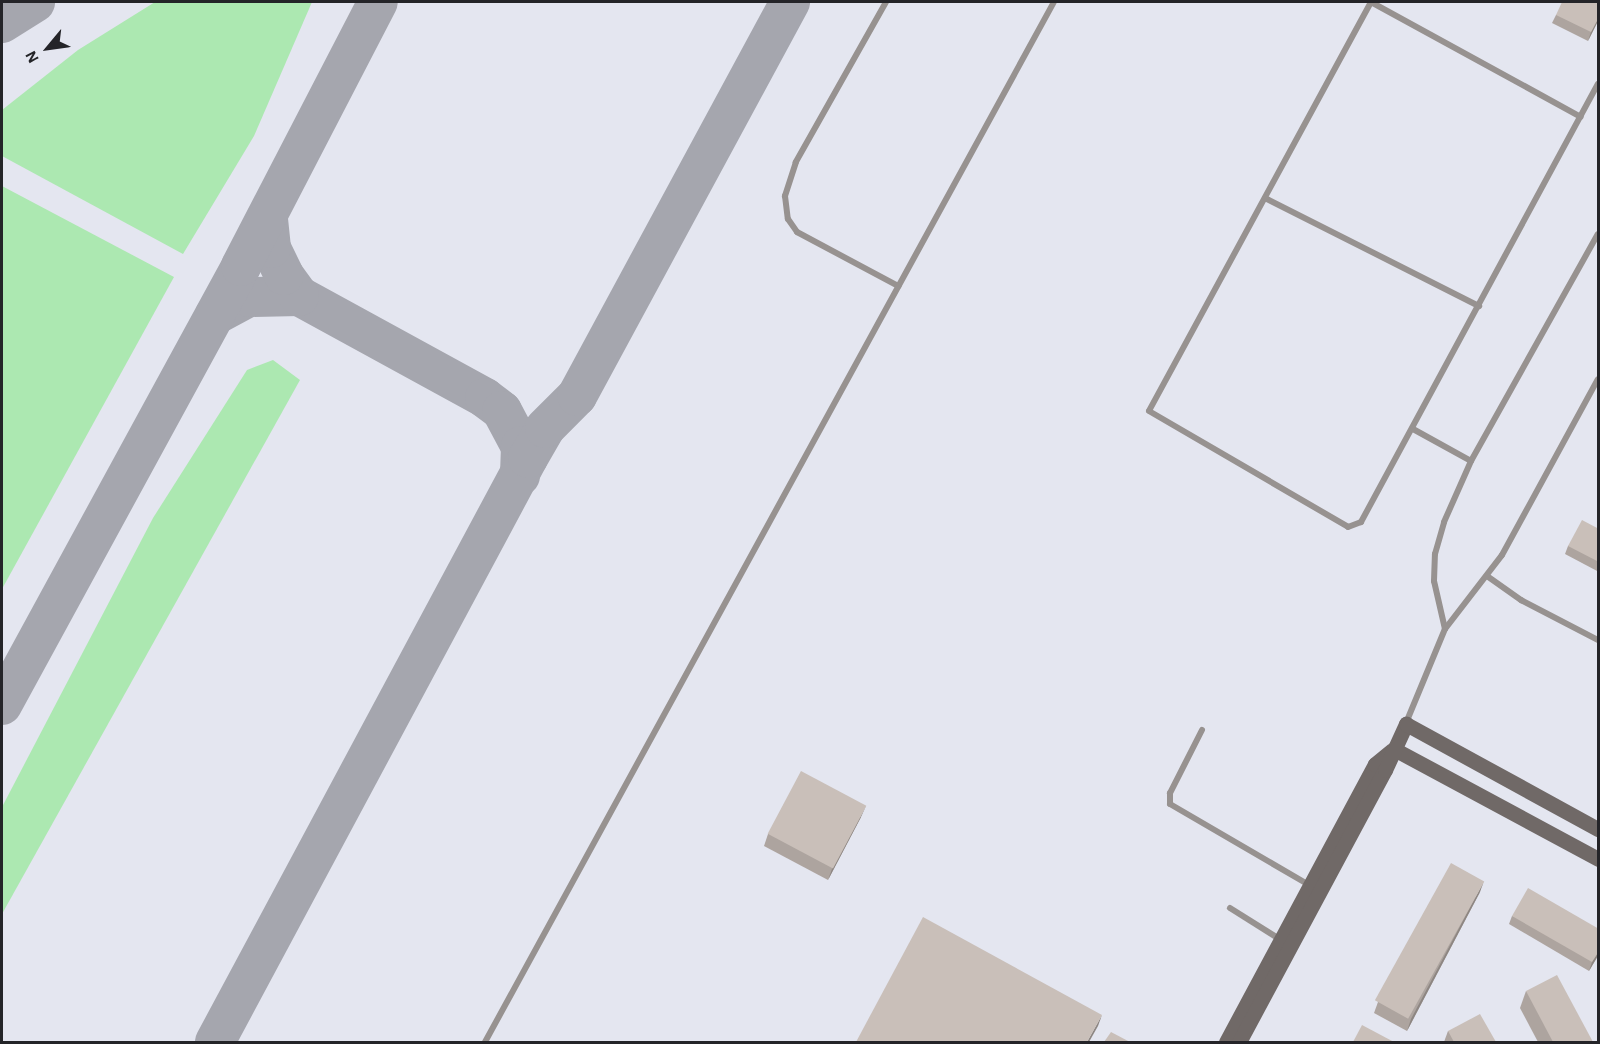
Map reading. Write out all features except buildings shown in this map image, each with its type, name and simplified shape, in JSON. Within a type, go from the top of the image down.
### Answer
[{"type":"main road","points":[[1239,1042],[1406,724],[1599,829]]},
{"type":"main road","points":[[1394,748],[1599,859]]},
{"type":"main road","points":[[1226,1042],[1375,764],[1394,748]]},
{"type":"lane","points":[[886,2],[796,162],[785,196],[788,219],[797,232],[898,286]]},
{"type":"lane","points":[[485,1042],[1054,2]]},
{"type":"lane","points":[[1581,117],[1371,2],[1149,411],[1348,527],[1360,522],[1413,429],[1599,84]]},
{"type":"lane","points":[[1265,198],[1479,306]]},
{"type":"lane","points":[[1445,629],[1434,581],[1435,554],[1471,461],[1599,234]]},
{"type":"lane","points":[[1406,724],[1445,629],[1487,576],[1599,380]]},
{"type":"lane","points":[[1413,429],[1471,461]]},
{"type":"lane","points":[[1487,576],[1521,600],[1599,640]]},
{"type":"lane","points":[[1202,730],[1169,797],[1170,804],[1310,886]]},
{"type":"lane","points":[[1230,908],[1282,940]]},
{"type":"green space","points":[[155,2],[312,2],[254,136],[183,254],[2,156],[2,110],[78,50]]},
{"type":"green space","points":[[2,186],[174,277],[2,589]]},
{"type":"green space","points":[[273,360],[300,380],[2,914],[2,807],[153,518],[247,370]]},
{"type":"taxiway","points":[[2,23],[35,2]]},
{"type":"taxiway","points":[[2,705],[241,266],[378,2]]},
{"type":"taxiway","points":[[215,1042],[528,458],[545,428],[577,396],[790,2]]},
{"type":"taxiway","points":[[215,315],[249,297],[299,296],[284,275],[271,248],[268,217]]},
{"type":"taxiway","points":[[299,296],[485,398],[502,411],[521,446],[520,476]]}]
